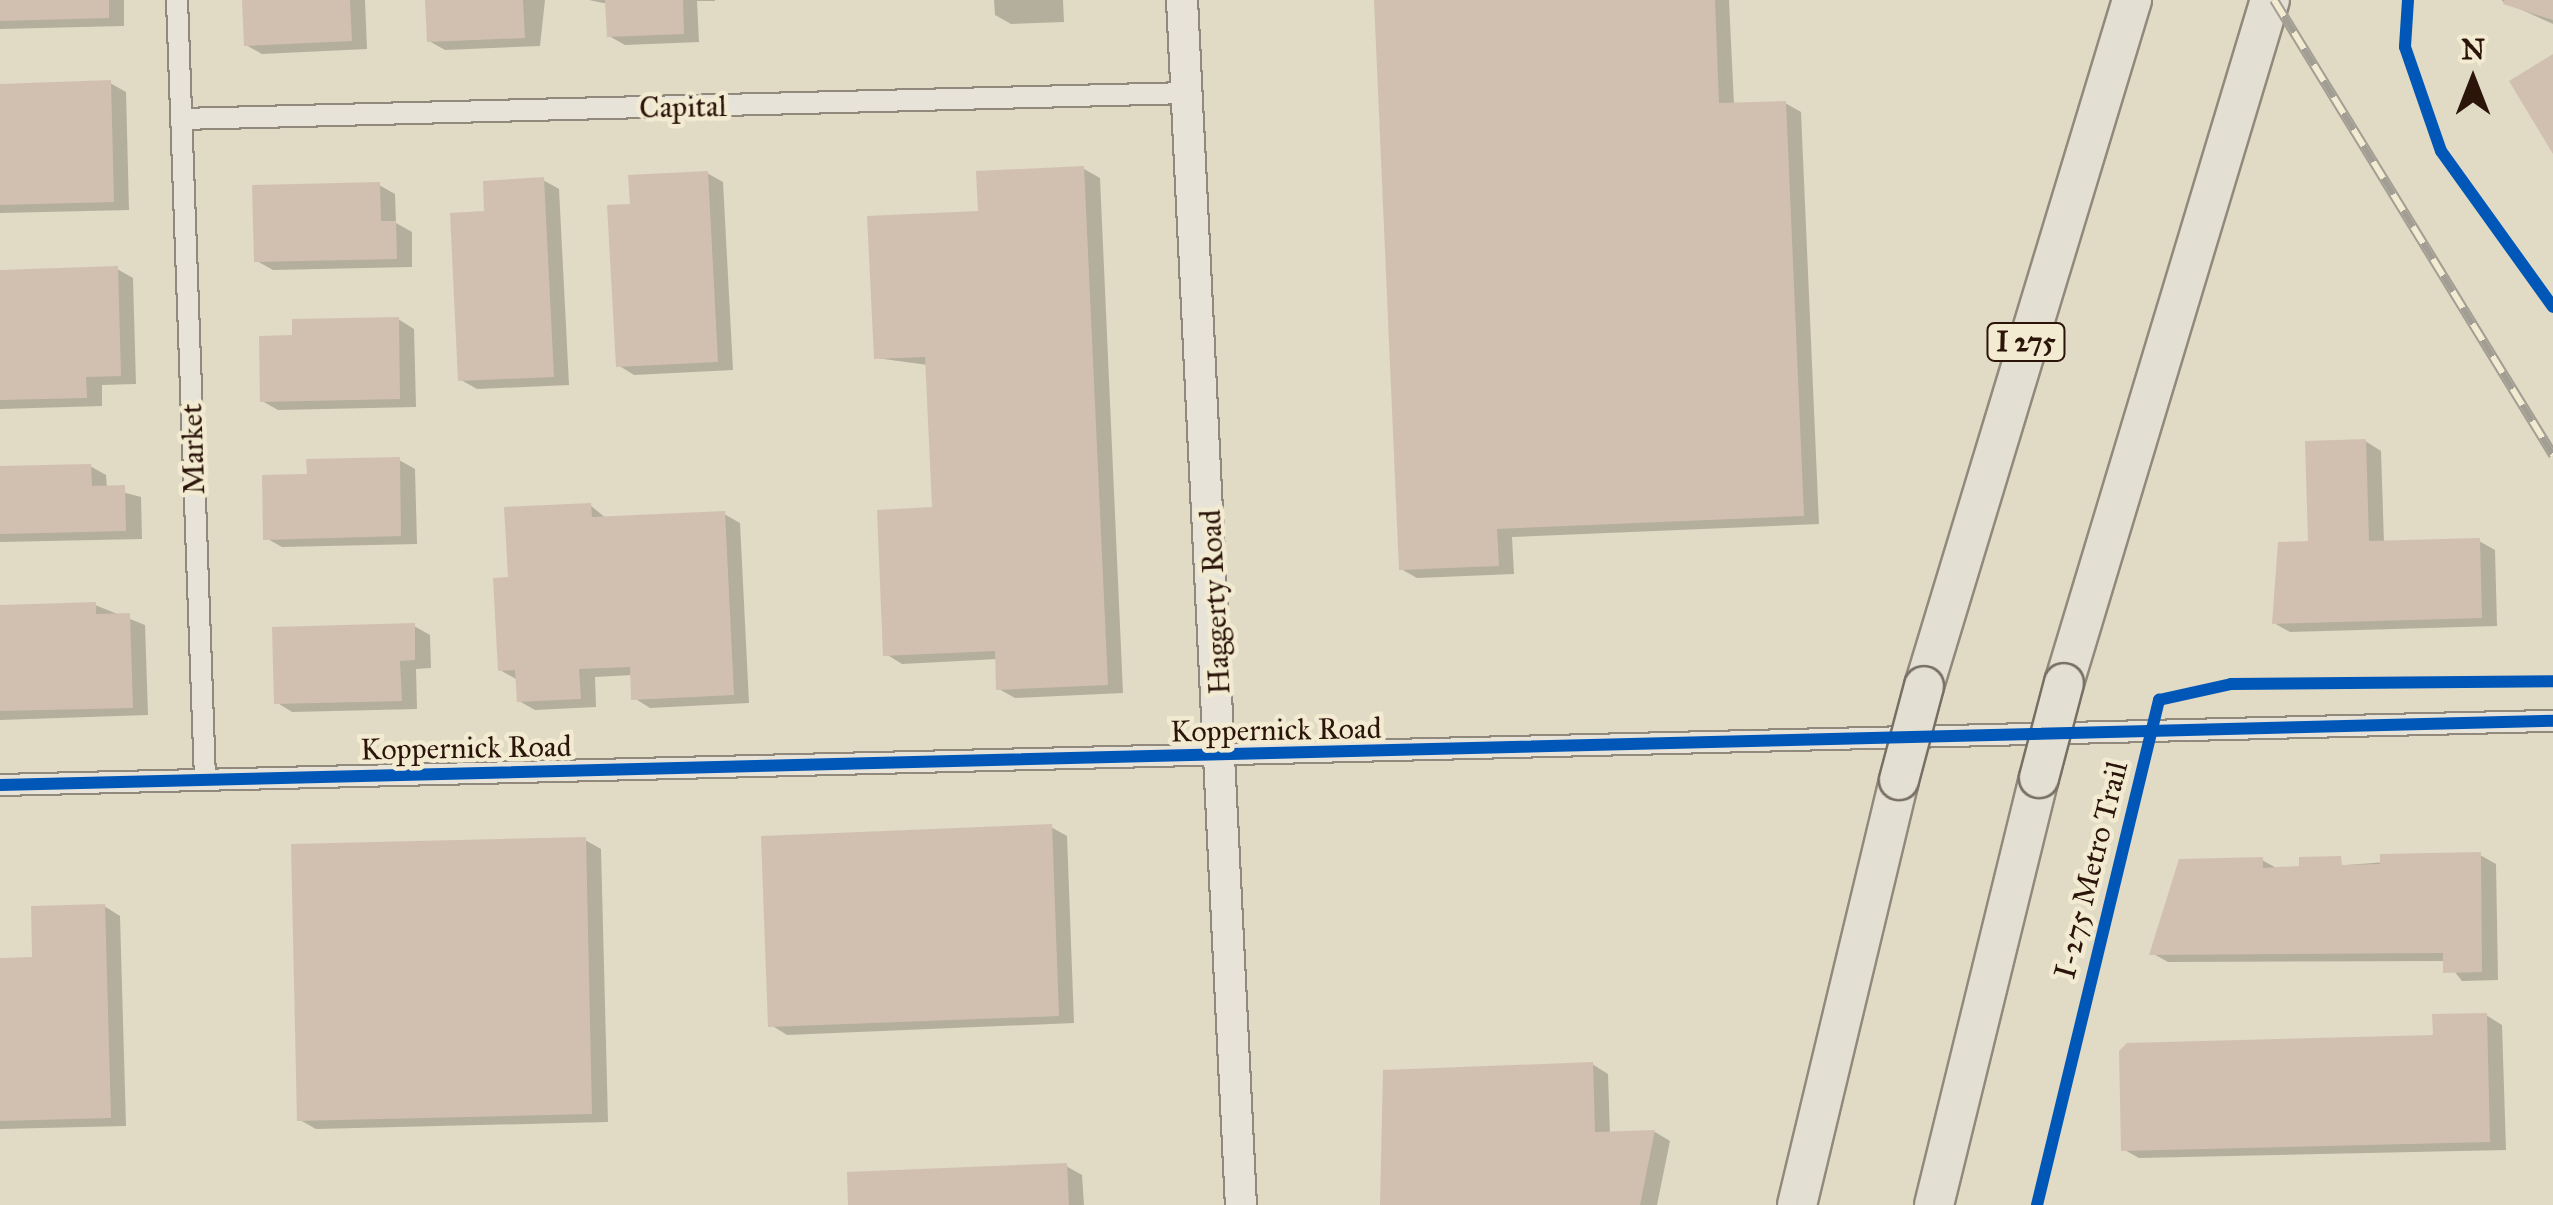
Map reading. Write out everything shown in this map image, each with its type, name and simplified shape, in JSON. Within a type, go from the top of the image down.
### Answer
[{"type":"highway","name":"I 275","points":[[1797,1205],[1924,686],[2132,0]]},
{"type":"highway","points":[[1934,1205],[2064,683],[2226,134],[2270,0]]},
{"type":"main road","name":"Haggerty Road","points":[[1182,0],[1224,756],[1241,1205]]},
{"type":"street","name":"Market","points":[[177,0],[205,779]]},
{"type":"street","name":"Capital","points":[[181,119],[1186,93]]},
{"type":"street","name":"Koppernick Road","points":[[0,786],[2553,721]]},
{"type":"building","points":[[0,0],[109,0],[109,18],[0,21]]},
{"type":"building","points":[[242,0],[350,0],[352,41],[244,46]]},
{"type":"building","points":[[425,0],[523,0],[525,38],[427,42]]},
{"type":"building","points":[[605,0],[683,0],[684,34],[607,37]]},
{"type":"building","points":[[1374,0],[1715,0],[1719,103],[1786,101],[1804,516],[1497,529],[1499,566],[1399,570]]},
{"type":"building","points":[[2504,0],[2553,0],[2553,20],[2503,4]]},
{"type":"building","points":[[2553,54],[2553,154],[2509,81]]},
{"type":"building","points":[[111,80],[114,202],[0,205],[0,84]]},
{"type":"building","points":[[1084,166],[1108,685],[996,690],[995,651],[883,656],[877,510],[932,507],[925,357],[874,359],[867,216],[978,211],[976,171]]},
{"type":"building","points":[[708,171],[718,362],[616,367],[607,205],[630,204],[628,175]]},
{"type":"building","points":[[544,177],[554,377],[458,381],[450,213],[484,211],[483,181]]},
{"type":"building","points":[[380,182],[381,221],[396,221],[397,259],[254,262],[252,185]]},
{"type":"building","points":[[118,266],[121,376],[86,377],[87,398],[0,400],[0,270]]},
{"type":"building","points":[[399,317],[400,399],[260,402],[259,336],[292,335],[292,319]]},
{"type":"building","points":[[2366,439],[2369,541],[2480,538],[2482,618],[2272,624],[2278,542],[2308,541],[2305,441]]},
{"type":"building","points":[[400,457],[401,536],[263,540],[262,475],[307,474],[306,459]]},
{"type":"building","points":[[91,464],[92,486],[125,485],[126,531],[0,534],[0,466]]},
{"type":"building","points":[[591,503],[592,517],[725,511],[734,695],[631,700],[630,667],[579,669],[581,699],[517,702],[515,670],[498,671],[493,578],[508,577],[504,507]]},
{"type":"building","points":[[96,602],[96,614],[130,613],[133,708],[0,711],[0,605]]},
{"type":"building","points":[[415,623],[415,660],[400,661],[402,701],[274,704],[272,627]]},
{"type":"building","points":[[1052,824],[1059,1016],[768,1027],[761,836]]},
{"type":"building","points":[[586,837],[592,1114],[297,1121],[291,844]]},
{"type":"building","points":[[2481,852],[2482,972],[2443,973],[2443,953],[2149,955],[2179,859],[2263,857],[2263,868],[2299,866],[2299,857],[2341,856],[2342,865],[2380,864],[2380,854]]},
{"type":"building","points":[[105,904],[111,1118],[0,1121],[0,958],[32,957],[31,906]]},
{"type":"building","points":[[2487,1013],[2490,1142],[2121,1151],[2119,1051],[2127,1043],[2433,1035],[2432,1014]]},
{"type":"building","points":[[1593,1062],[1595,1132],[1655,1130],[1640,1205],[1380,1205],[1383,1070]]},
{"type":"building","points":[[1067,1163],[1069,1205],[848,1205],[847,1172]]},
{"type":"railway","points":[[2274,0],[2553,455]]},
{"type":"cycle path","points":[[2408,0],[2405,47],[2441,151],[2553,307]]},
{"type":"cycle path","name":"I-275 Metro Trail","points":[[2037,1205],[2159,700],[2231,684],[2553,681]]},
{"type":"cycle path","points":[[0,785],[2553,721]]}]
